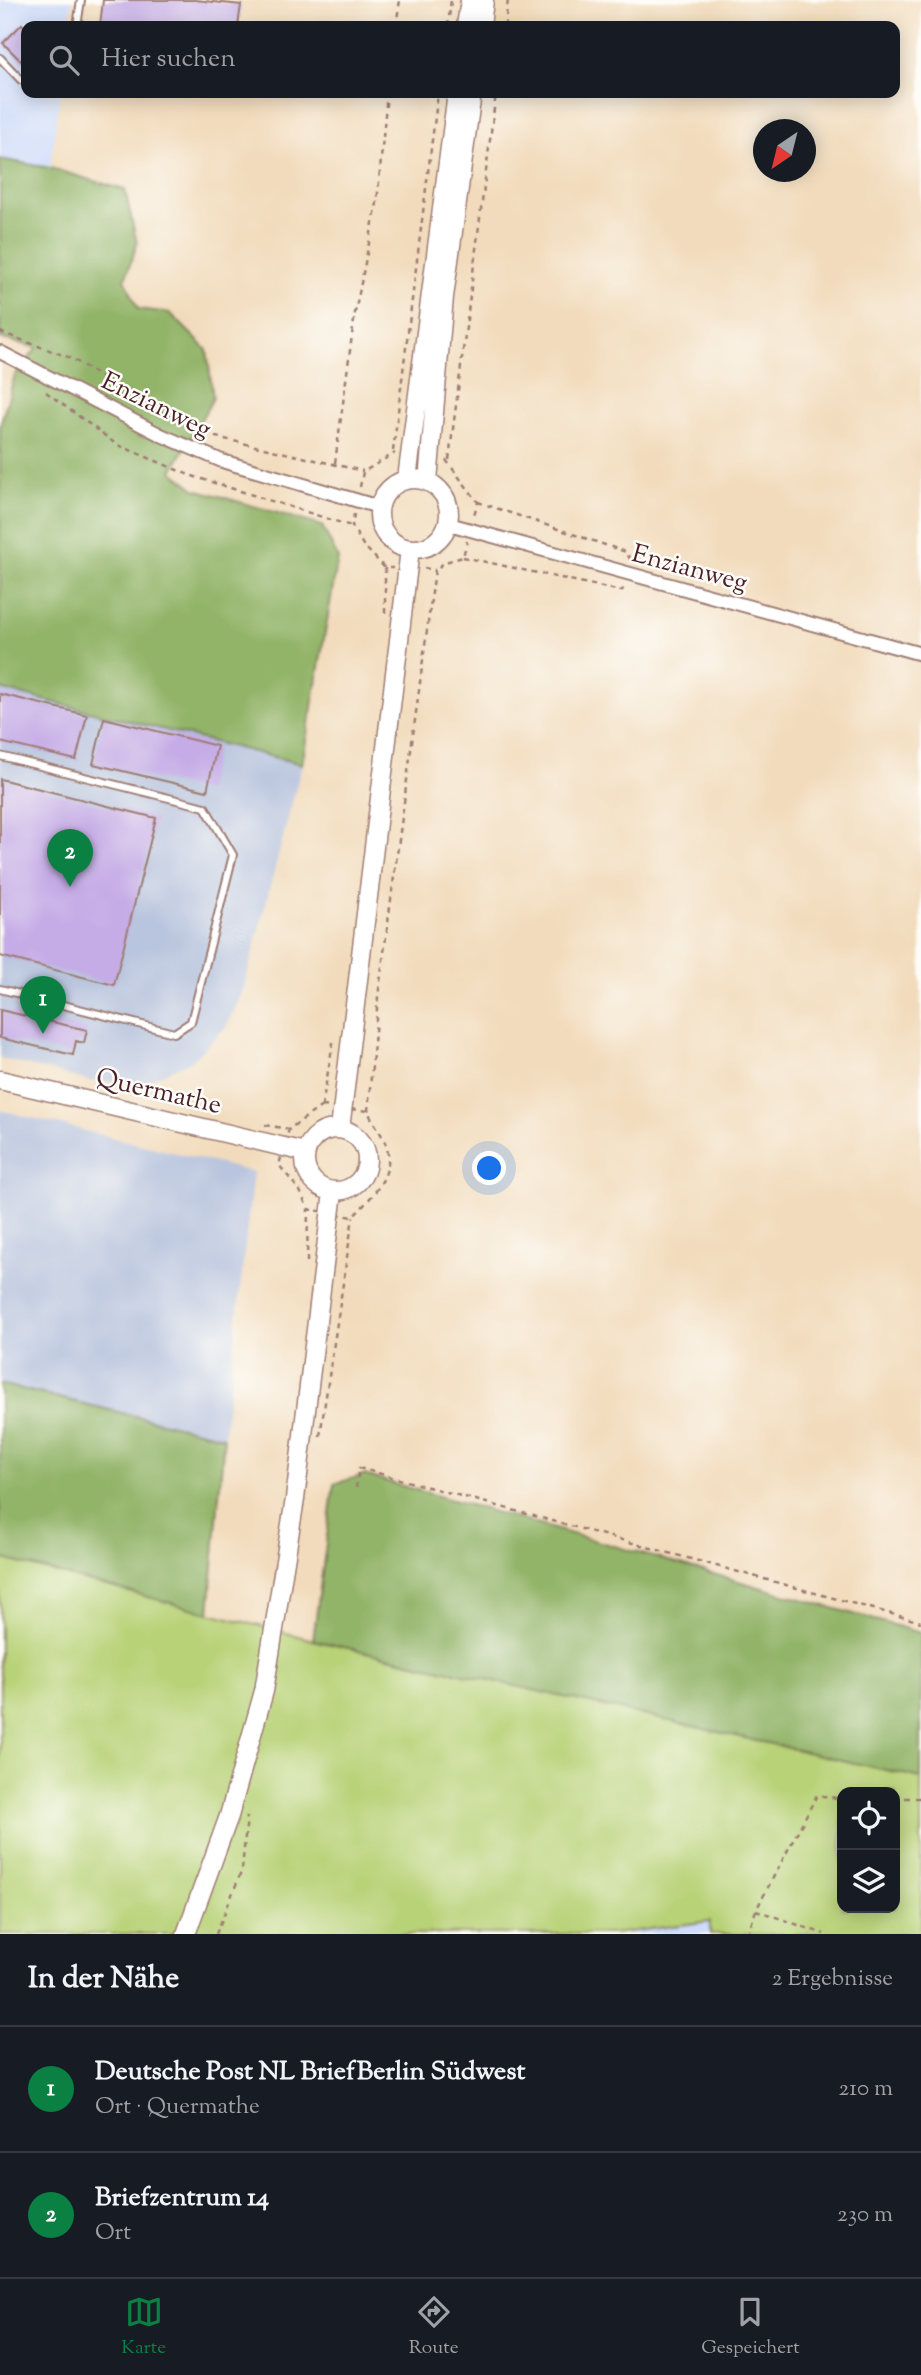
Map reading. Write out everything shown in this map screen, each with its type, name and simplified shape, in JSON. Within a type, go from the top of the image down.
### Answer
[{"type":"main road","points":[[467,21],[470,0]]},
{"type":"main road","points":[[482,21],[484,0]]},
{"type":"main road","points":[[456,98],[420,458],[428,481],[444,495],[450,516],[448,527],[433,545],[410,550],[400,547],[385,535],[379,507],[389,489],[407,479],[420,458],[471,98]]},
{"type":"main road","points":[[407,479],[428,481]]},
{"type":"main road","points":[[340,1129],[410,550]]},
{"type":"main road","name":"Quermathe","points":[[0,1080],[305,1152]]},
{"type":"main road","points":[[340,1129],[359,1139],[365,1148],[367,1170],[354,1187],[333,1192],[313,1182],[304,1163],[305,1152],[322,1132],[340,1129]]},
{"type":"main road","points":[[186,1934],[229,1816],[264,1691],[295,1499],[333,1192]]},
{"type":"street","name":"Enzianweg","points":[[0,352],[161,435],[222,461],[379,507]]},
{"type":"street","name":"Enzianweg","points":[[448,527],[449,524],[921,654]]},
{"type":"lane","points":[[79,21],[81,0]]},
{"type":"lane","points":[[0,58],[21,80]]},
{"type":"lane","points":[[0,756],[205,807],[233,855],[191,1022],[184,1029],[174,1033],[0,989]]},
{"type":"path","points":[[397,21],[400,0]]},
{"type":"path","points":[[448,21],[452,0]]},
{"type":"path","points":[[506,21],[508,0]]},
{"type":"path","points":[[335,463],[355,313],[377,203],[387,98]]},
{"type":"path","points":[[392,452],[437,98]]},
{"type":"path","points":[[449,460],[392,452],[363,472],[352,526],[363,545],[386,568],[435,570],[445,562],[463,557],[621,591],[640,576],[626,552],[478,502],[449,460],[495,98]]},
{"type":"path","points":[[0,332],[71,358],[146,405],[216,437],[335,463],[363,472]]},
{"type":"path","points":[[40,387],[116,444],[189,475],[352,526]]},
{"type":"path","points":[[463,557],[478,502]]},
{"type":"path","points":[[308,1209],[353,1217],[382,1185],[389,1164],[386,1145],[368,1111],[376,1009],[435,570]]},
{"type":"path","points":[[307,1271],[308,1209],[300,1191],[279,1165],[289,1129],[322,1106],[368,1111]]},
{"type":"path","points":[[356,1488],[359,1468],[921,1622]]},
{"type":"path","points":[[748,1934],[756,1909],[817,1795],[837,1798]]},
{"type":"path","points":[[900,1798],[921,1798]]},
{"type":"path","points":[[756,1909],[824,1934]]},
{"type":"shaded area","points":[[0,0],[72,0],[70,21],[21,21],[21,98],[59,98],[50,168],[0,159]]},
{"type":"shaded area","points":[[0,689],[302,764],[243,991],[226,1027],[191,1061],[144,1082],[89,1081],[0,1058]]},
{"type":"shaded area","points":[[0,1110],[253,1172],[224,1437],[0,1384]]},
{"type":"shaded area","points":[[711,1921],[710,1934],[615,1934]]},
{"type":"green space","points":[[0,159],[50,168],[125,190],[137,244],[125,279],[138,309],[170,313],[207,350],[213,398],[172,471],[195,489],[322,526],[338,558],[302,764],[0,689],[0,426],[15,375],[37,348],[0,338]]},
{"type":"green space","points":[[0,1384],[224,1437],[209,1613],[0,1558]]},
{"type":"green space","points":[[364,1475],[921,1633],[921,1778],[313,1640],[334,1484]]},
{"type":"green space","points":[[0,1558],[313,1640],[921,1778],[921,1934],[710,1934],[710,1921],[615,1934],[0,1934]]},
{"type":"building","points":[[103,0],[195,0],[241,5],[239,21],[101,21]]},
{"type":"building","points":[[21,25],[21,61],[3,43]]},
{"type":"building","points":[[0,694],[87,715],[76,760],[0,742]]},
{"type":"building","points":[[104,718],[217,746],[207,791],[93,764]]},
{"type":"building","points":[[0,779],[156,818],[114,985],[0,956]]},
{"type":"building","points":[[0,1010],[87,1030],[84,1043],[76,1041],[73,1055],[0,1038]]},
{"type":"place","name":"Briefzentrum 14","points":[[70,887]]},
{"type":"place","name":"Deutsche Post NL BriefBerlin Südwest","points":[[43,1034]]}]
